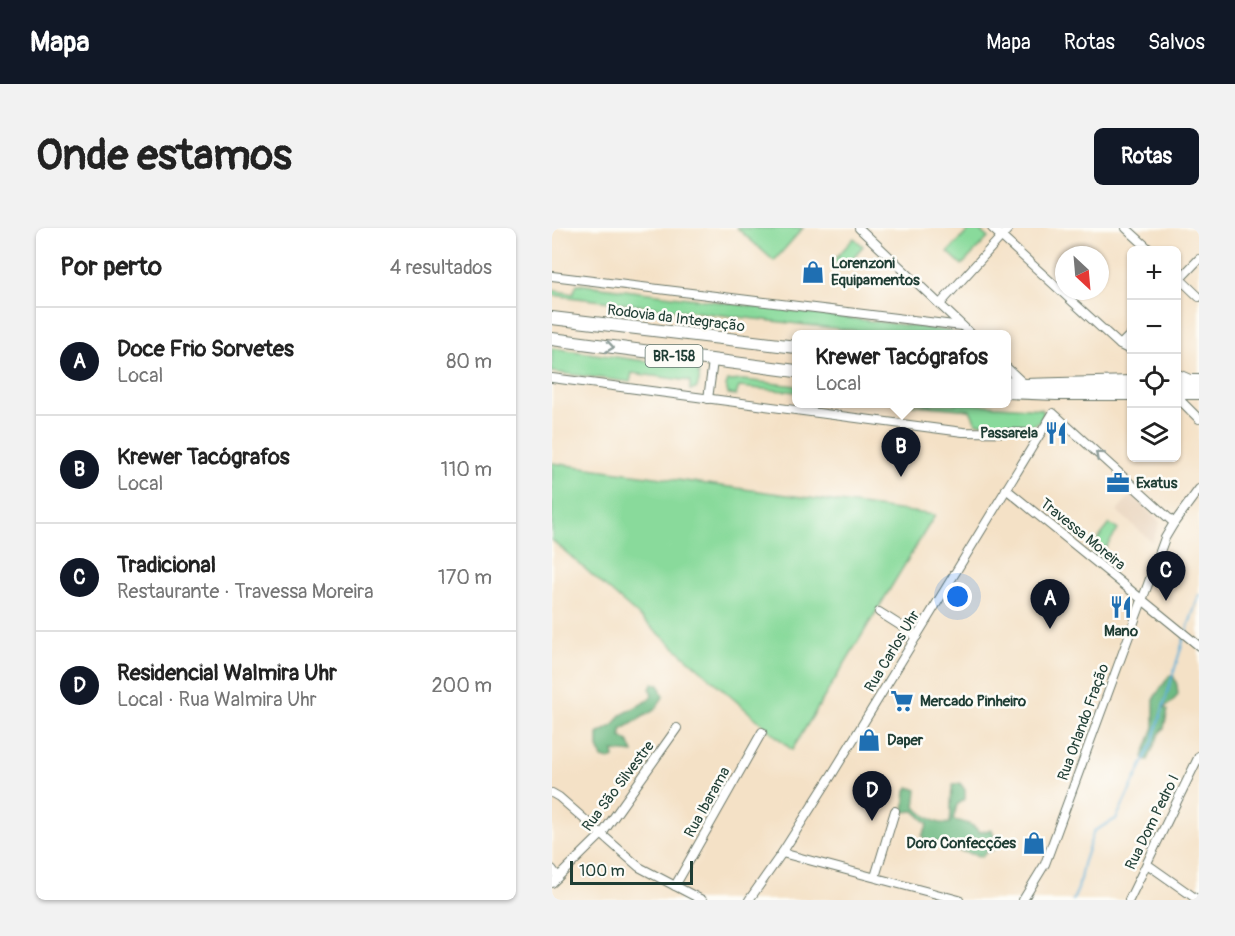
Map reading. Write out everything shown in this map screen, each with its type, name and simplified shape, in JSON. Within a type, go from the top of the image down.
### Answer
[{"type":"highway","name":"Rodovia da Integração","points":[[552,318],[792,347]]},
{"type":"highway","points":[[713,361],[716,338]]},
{"type":"highway","name":"BR-158","points":[[552,339],[792,371]]},
{"type":"highway","points":[[1011,383],[1024,385],[1127,382]]},
{"type":"highway","points":[[1011,392],[1127,394]]},
{"type":"highway","points":[[1181,395],[1199,393]]},
{"type":"street","points":[[859,228],[966,330]]},
{"type":"street","points":[[992,228],[1120,345],[1127,349]]},
{"type":"street","points":[[940,304],[1009,228]]},
{"type":"street","points":[[1126,228],[1146,246]]},
{"type":"street","points":[[1181,277],[1199,259]]},
{"type":"street","points":[[552,276],[962,326]]},
{"type":"street","points":[[1181,282],[1199,297]]},
{"type":"street","points":[[1120,345],[1127,337]]},
{"type":"street","points":[[708,399],[713,361]]},
{"type":"street","points":[[1011,372],[1024,385]]},
{"type":"street","points":[[1181,375],[1196,381]]},
{"type":"street","points":[[552,378],[963,432],[1041,433]]},
{"type":"street","points":[[1181,400],[1199,419]]},
{"type":"street","name":"Rua Carlos Uhr","points":[[749,900],[782,853],[1053,413],[1174,523]]},
{"type":"street","name":"Travessa Moreira","points":[[1006,489],[1199,646]]},
{"type":"street","name":"Rua Orlando Fração","points":[[1023,900],[1046,864],[1166,538],[1199,489]]},
{"type":"street","points":[[879,612],[917,636]]},
{"type":"street","name":"Rua São Silvestre","points":[[554,876],[602,834],[677,728]]},
{"type":"street","name":"Rua Ibarama","points":[[675,886],[762,732]]},
{"type":"street","name":"Rua Dom Pedro I","points":[[1129,900],[1199,756]]},
{"type":"street","points":[[552,793],[639,867],[702,900]]},
{"type":"street","points":[[874,878],[895,811]]},
{"type":"street","points":[[782,853],[959,900]]},
{"type":"street","points":[[1147,864],[1198,900]]},
{"type":"shaded area","points":[[1132,494],[1160,522],[1152,542],[1117,511]]},
{"type":"green space","points":[[737,228],[803,228],[774,261]]},
{"type":"green space","points":[[971,228],[977,228],[988,238],[962,265],[948,252]]},
{"type":"green space","points":[[854,238],[863,246],[843,269],[833,261]]},
{"type":"green space","points":[[577,284],[943,330],[849,330],[552,295],[552,290],[573,294]]},
{"type":"green space","points":[[552,348],[695,368],[699,381],[696,389],[690,390],[690,381],[632,373],[630,382],[552,372]]},
{"type":"green space","points":[[743,380],[792,386],[792,392],[739,387],[736,395],[728,394],[726,386],[728,381]]},
{"type":"green space","points":[[1011,407],[1042,409],[1044,413],[1041,421],[1032,425],[976,423],[970,410],[949,408]]},
{"type":"green space","points":[[552,463],[935,515],[792,750],[552,540]]},
{"type":"green space","points":[[1110,524],[1118,530],[1098,558],[1089,550]]},
{"type":"green space","points":[[1041,588],[1047,591],[1061,609],[1055,616],[1042,610],[1038,604],[1035,597]]},
{"type":"green space","points":[[1173,675],[1178,695],[1164,707],[1168,710],[1164,728],[1146,760],[1143,757],[1154,727],[1154,698],[1169,676]]},
{"type":"green space","points":[[653,683],[659,685],[663,697],[656,709],[621,730],[621,737],[628,741],[633,753],[613,751],[614,757],[609,760],[602,758],[598,747],[598,734],[614,725],[621,715],[649,700]]},
{"type":"green space","points":[[960,783],[965,790],[965,799],[957,805],[953,820],[975,827],[979,832],[992,830],[997,845],[982,857],[957,850],[950,843],[926,841],[922,836],[928,824],[914,811],[904,812],[906,791],[909,787],[917,790],[915,807],[936,822],[950,823],[952,788],[953,785]]},
{"type":"waterway","points":[[1186,633],[1199,595]]},
{"type":"waterway","points":[[1073,900],[1094,831],[1116,819],[1152,744],[1184,638]]},
{"type":"place","name":"Lorenzoni Equipamentos","points":[[813,272]]},
{"type":"place","name":"Passarela","points":[[1056,433]]},
{"type":"place","name":"Krewer Tacógrafos","points":[[901,477]]},
{"type":"place","name":"Exatus","points":[[1118,483]]},
{"type":"place","name":"Tradicional","points":[[1166,601]]},
{"type":"place","name":"Mano","points":[[1121,607]]},
{"type":"place","name":"Doce Frio Sorvetes","points":[[1050,629]]},
{"type":"place","name":"Mercado Pinheiro","points":[[902,701]]},
{"type":"place","name":"Daper","points":[[869,740]]},
{"type":"place","name":"Residencial Walmira Uhr","points":[[872,821]]},
{"type":"place","name":"Doro Confecções","points":[[1034,843]]}]
